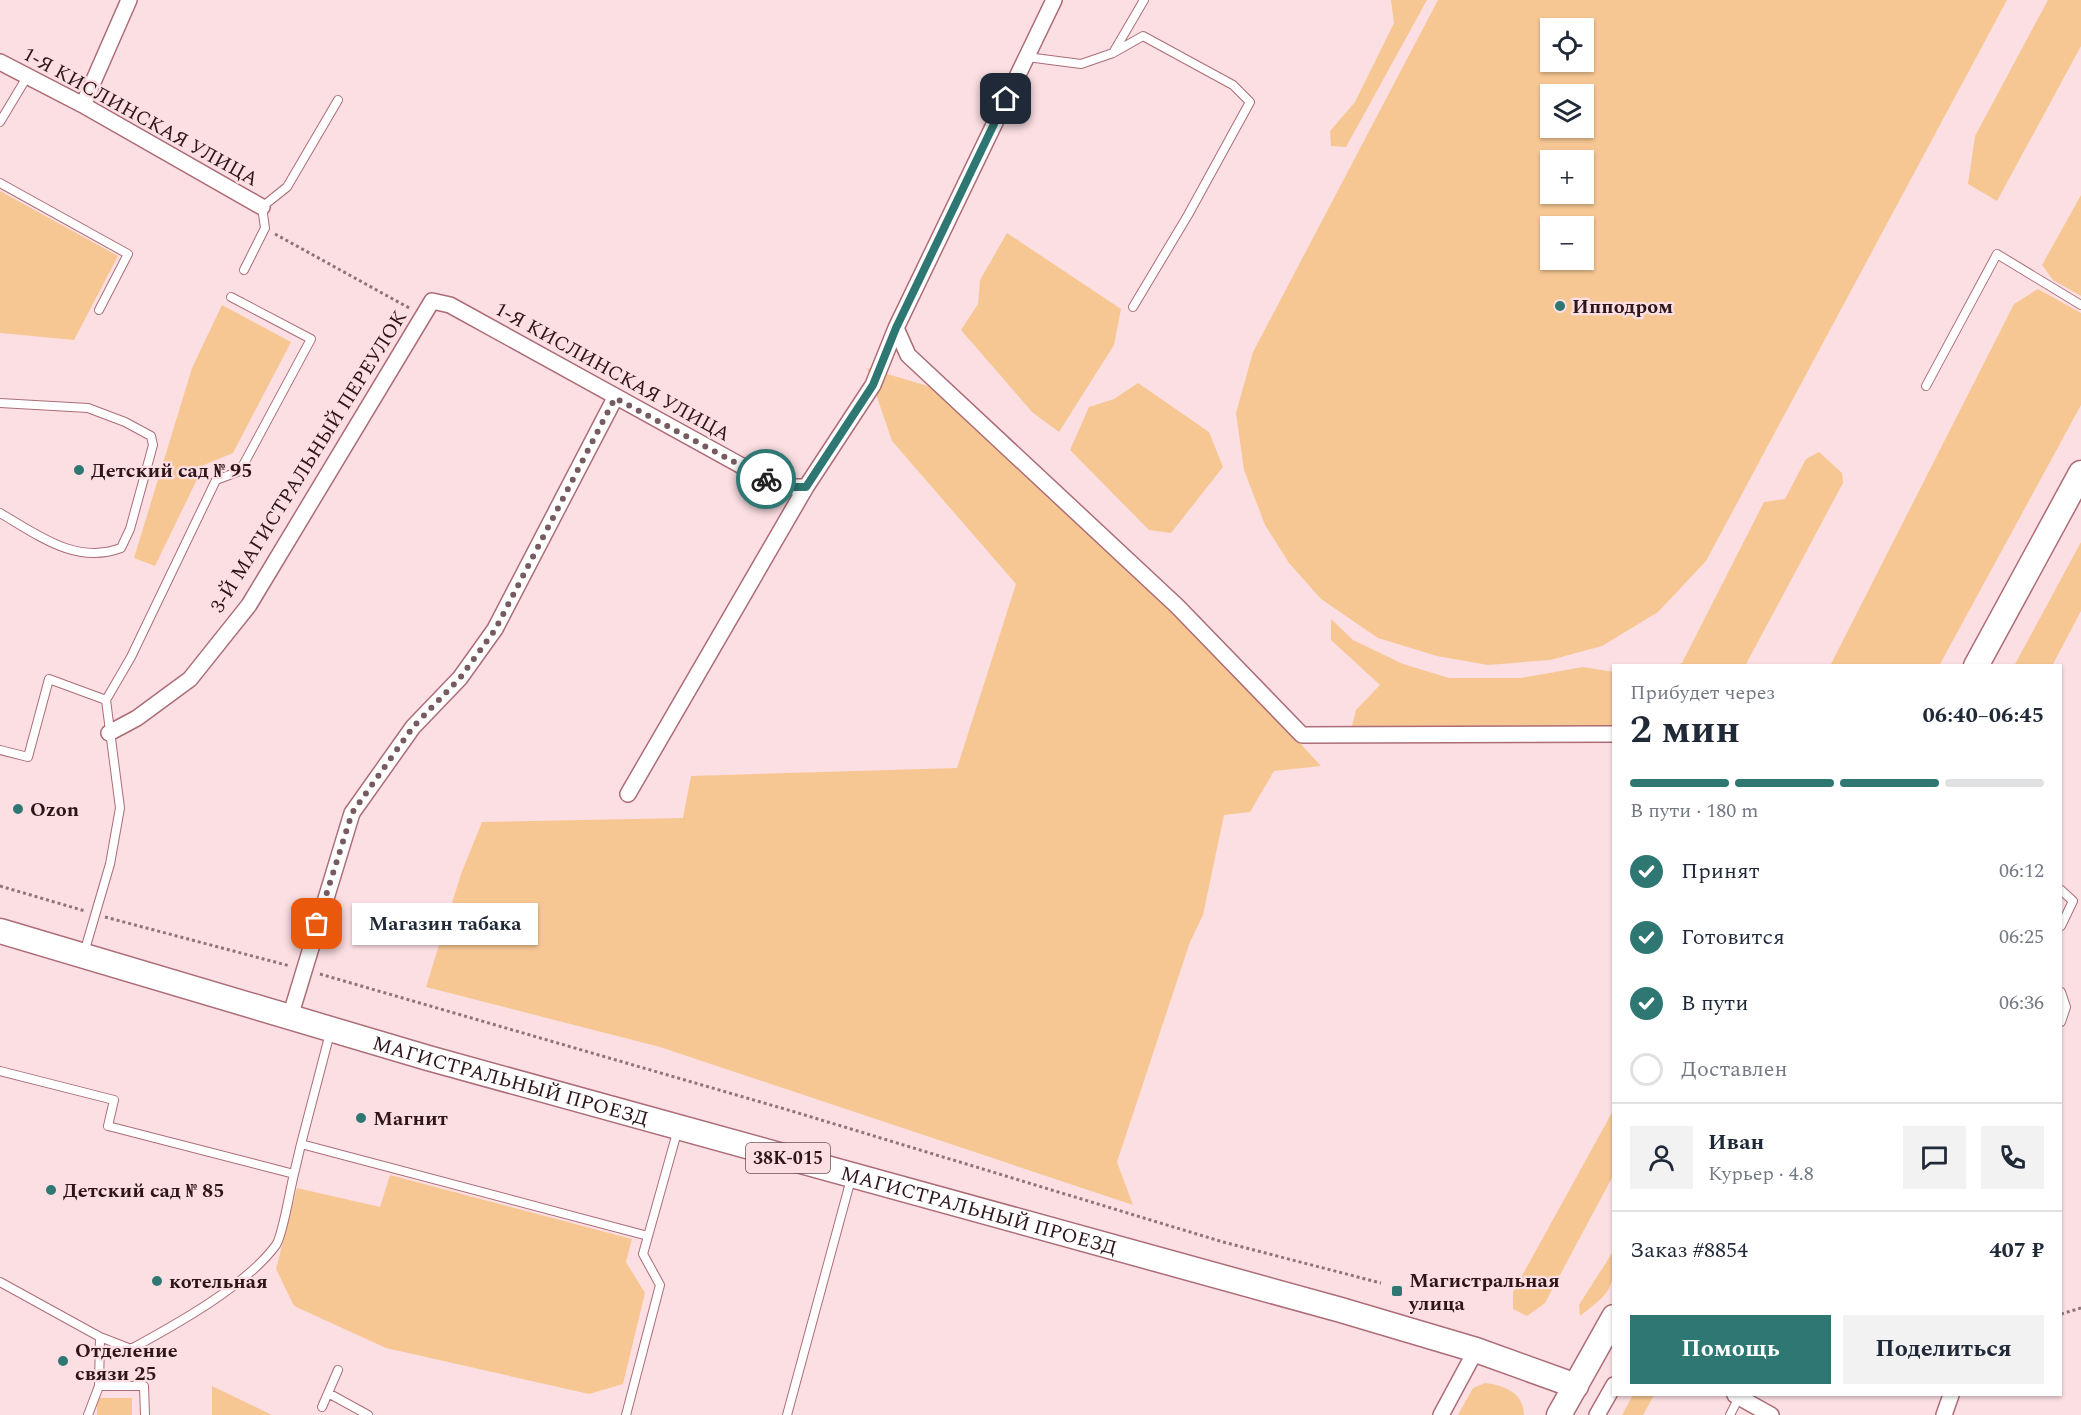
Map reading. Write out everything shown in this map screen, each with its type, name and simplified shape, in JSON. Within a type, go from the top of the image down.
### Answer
[{"type":"main road","points":[[1977,664],[2081,473]]},
{"type":"main road","name":"МАГИСТРАЛЬНЫЙ ПРОЕЗД","points":[[0,931],[428,1058],[1476,1350],[1576,1386]]},
{"type":"main road","points":[[1560,1415],[1612,1321]]},
{"type":"street","points":[[83,105],[129,0]]},
{"type":"street","points":[[628,794],[806,487],[873,385],[896,328],[1054,0]]},
{"type":"street","name":"1-Я КИСЛИНСКАЯ УЛИЦА","points":[[0,62],[83,105],[262,207]]},
{"type":"street","name":"1-Я КИСЛИНСКАЯ УЛИЦА","points":[[432,301],[450,305],[780,487],[806,487]]},
{"type":"street","name":"3-Й МАГИСТРАЛЬНЫЙ ПЕРЕУЛОК","points":[[109,733],[137,718],[190,679],[249,605],[432,301]]},
{"type":"street","points":[[896,328],[908,355],[1177,606],[1302,735],[1612,734]]},
{"type":"street","points":[[290,1017],[352,813],[413,727],[460,678],[495,630],[615,398]]},
{"type":"street","points":[[1441,1415],[1476,1350]]},
{"type":"street","points":[[1597,1415],[1612,1389]]},
{"type":"street","points":[[1737,1396],[1771,1415]]},
{"type":"street","points":[[1944,1415],[1951,1396]]},
{"type":"lane","points":[[1113,53],[1144,0]]},
{"type":"lane","points":[[1026,57],[1081,64],[1113,53],[1143,36],[1233,85],[1250,102],[1133,307]]},
{"type":"lane","points":[[0,122],[27,77]]},
{"type":"lane","points":[[244,270],[265,228],[262,207],[287,187],[338,100]]},
{"type":"lane","points":[[0,183],[128,254],[99,310]]},
{"type":"lane","points":[[1926,386],[1997,254],[2081,305]]},
{"type":"lane","points":[[83,957],[110,864],[120,808],[106,700],[131,657],[216,480],[240,471],[311,339],[231,297]]},
{"type":"lane","points":[[0,403],[88,408],[125,422],[151,436],[153,445],[130,529],[122,548],[104,554],[66,549],[0,513]]},
{"type":"lane","points":[[0,750],[28,757],[49,679],[106,700]]},
{"type":"lane","points":[[2062,891],[2073,901],[2062,924]]},
{"type":"lane","points":[[2062,995],[2066,1007],[2062,1019]]},
{"type":"lane","points":[[0,1282],[100,1337],[131,1349],[182,1321],[248,1273],[277,1244],[331,1028]]},
{"type":"lane","points":[[0,1071],[114,1100],[108,1126],[294,1174]]},
{"type":"lane","points":[[626,1415],[660,1285],[643,1254],[679,1127]]},
{"type":"lane","points":[[301,1144],[648,1236]]},
{"type":"lane","points":[[787,1415],[852,1175]]},
{"type":"lane","points":[[88,1415],[99,1386],[100,1337]]},
{"type":"lane","points":[[322,1407],[338,1370]]},
{"type":"lane","points":[[99,1386],[144,1386],[145,1415]]},
{"type":"lane","points":[[328,1393],[368,1415]]},
{"type":"lane","points":[[1730,1415],[1737,1396]]},
{"type":"path","points":[[265,228],[423,315]]},
{"type":"path","points":[[0,886],[95,914],[304,969],[795,1112],[1224,1242],[1380,1283]]},
{"type":"path","points":[[2062,1314],[2081,1308]]},
{"type":"shaded area","points":[[1391,0],[1427,0],[1346,147],[1331,146],[1330,131],[1355,102],[1394,23]]},
{"type":"shaded area","name":"Ипподром","points":[[1438,0],[2007,0],[1706,561],[1658,612],[1602,646],[1550,660],[1488,665],[1437,656],[1378,638],[1321,599],[1289,563],[1265,525],[1244,470],[1236,413],[1253,352]]},
{"type":"shaded area","points":[[2048,0],[2081,0],[2081,46],[1997,201],[1968,184],[1975,136]]},
{"type":"shaded area","points":[[0,191],[118,256],[74,340],[0,333]]},
{"type":"shaded area","points":[[2081,195],[2081,296],[2053,280],[2042,265]]},
{"type":"shaded area","points":[[1007,233],[1121,309],[1114,345],[1059,432],[1032,412],[961,330],[978,304],[980,280]]},
{"type":"shaded area","points":[[2038,289],[2081,313],[2081,405],[1940,664],[1831,664],[2014,304]]},
{"type":"shaded area","points":[[222,305],[291,342],[233,453],[204,465],[155,566],[134,558],[192,368]]},
{"type":"shaded area","points":[[867,368],[938,389],[1168,600],[1321,766],[1274,771],[1250,812],[1224,815],[1203,915],[1190,942],[1117,1162],[1133,1205],[660,1047],[426,987],[461,874],[482,822],[683,818],[691,776],[957,768],[1016,584],[892,441]]},
{"type":"shaded area","points":[[1138,383],[1209,432],[1223,467],[1171,533],[1149,530],[1070,450],[1089,407],[1114,399]]},
{"type":"shaded area","points":[[1819,452],[1842,473],[1843,483],[1746,664],[1679,664],[1682,663],[1764,502],[1785,499],[1806,459]]},
{"type":"shaded area","points":[[2081,542],[2081,611],[2053,664],[2015,664]]},
{"type":"shaded area","points":[[1331,619],[1353,640],[1403,664],[1449,678],[1521,678],[1583,667],[1612,672],[1612,726],[1351,730],[1356,710],[1380,685],[1331,640]]},
{"type":"shaded area","points":[[1612,1113],[1612,1178],[1545,1303],[1527,1316],[1513,1309],[1513,1292]]},
{"type":"shaded area","points":[[390,1175],[632,1239],[626,1262],[645,1293],[623,1384],[589,1394],[386,1348],[294,1306],[276,1269],[297,1188],[380,1207]]},
{"type":"shaded area","points":[[1612,1253],[1612,1278],[1609,1289],[1580,1316],[1579,1305]]},
{"type":"shaded area","points":[[1485,1383],[1506,1388],[1517,1396],[1521,1401],[1524,1415],[1458,1415],[1473,1388]]},
{"type":"shaded area","points":[[212,1386],[272,1415],[212,1415]]},
{"type":"shaded area","points":[[1632,1396],[1653,1396],[1643,1415],[1622,1415]]},
{"type":"shaded area","points":[[97,1398],[132,1398],[132,1415],[97,1415]]},
{"type":"way so far","points":[[317,924],[352,813],[413,727],[460,678],[495,630],[615,398],[664,422],[766,479]]},
{"type":"place","name":"Ипподром","points":[[1560,306]]},
{"type":"place","name":"Детский сад № 95","points":[[79,470]]},
{"type":"place","name":"Ozon","points":[[18,809]]},
{"type":"place","name":"Магазин табака","points":[[317,924]]},
{"type":"place","name":"Магнит","points":[[361,1118]]},
{"type":"place","name":"Детский сад № 85","points":[[51,1190]]},
{"type":"place","name":"котельная","points":[[157,1281]]},
{"type":"place","name":"Магистральная улица","points":[[1397,1291]]},
{"type":"place","name":"Отделение связи 25","points":[[63,1361]]},
{"type":"route","points":[[766,479],[780,487],[806,487],[873,385],[896,328],[1006,99]]}]
